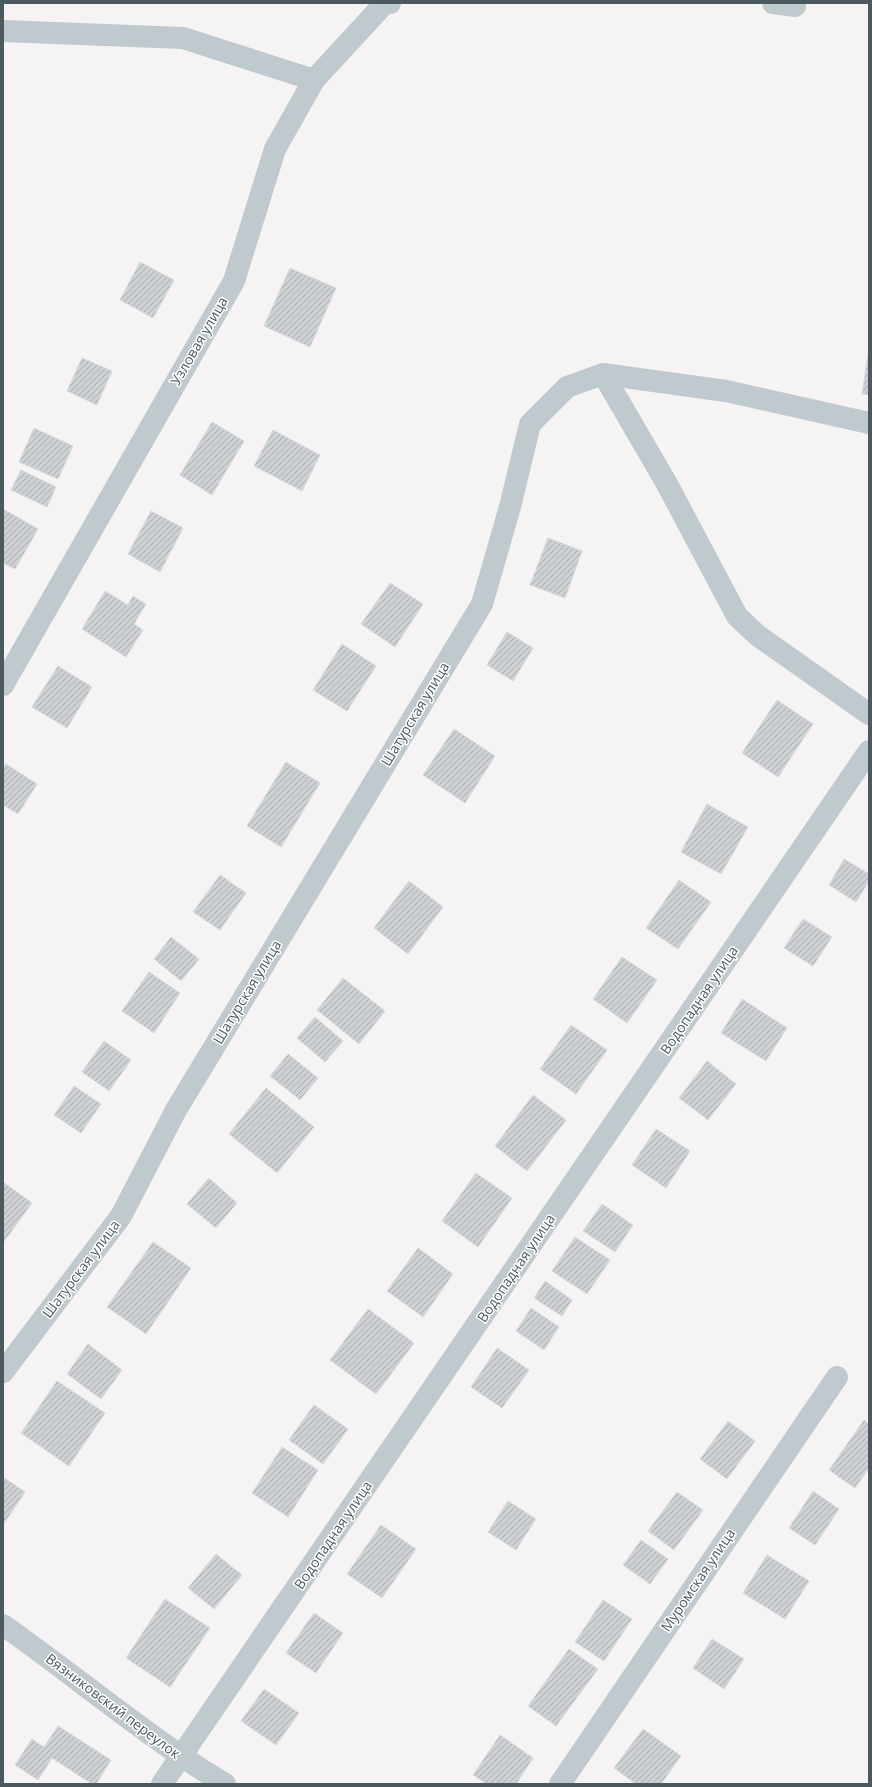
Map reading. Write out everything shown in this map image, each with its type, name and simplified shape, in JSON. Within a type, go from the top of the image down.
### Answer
[{"type":"street","name":"Узловая улица","points":[[3,685],[234,281],[275,149],[314,80],[384,4],[390,3]]},
{"type":"street","points":[[773,3],[795,6]]},
{"type":"street","points":[[3,31],[184,38],[314,80]]},
{"type":"street","points":[[603,374],[726,391],[869,423]]},
{"type":"street","points":[[603,374],[667,484],[737,616],[757,635],[869,714]]},
{"type":"street","name":"Шатурская улица","points":[[3,1372],[122,1216],[176,1110],[482,604],[510,507],[530,424],[567,387],[603,374]]},
{"type":"street","name":"Водопадная улица","points":[[162,1784],[869,751]]},
{"type":"street","name":"Муромская улица","points":[[560,1784],[837,1377]]},
{"type":"street","name":"Вязниковский переулок","points":[[3,1625],[54,1661],[181,1758],[225,1784]]},
{"type":"building","points":[[140,262],[174,280],[153,318],[120,300]]},
{"type":"building","points":[[290,268],[336,288],[310,347],[264,326]]},
{"type":"building","points":[[869,348],[869,395],[862,394]]},
{"type":"building","points":[[82,358],[112,371],[97,405],[67,391]]},
{"type":"building","points":[[212,422],[244,441],[212,495],[180,475]]},
{"type":"building","points":[[34,428],[73,446],[58,479],[19,462]]},
{"type":"building","points":[[273,430],[320,455],[302,491],[254,466]]},
{"type":"building","points":[[21,470],[56,487],[47,507],[11,490]]},
{"type":"building","points":[[3,509],[38,529],[15,569],[3,563]]},
{"type":"building","points":[[151,511],[183,528],[160,572],[128,554]]},
{"type":"building","points":[[548,538],[582,551],[565,598],[530,585]]},
{"type":"building","points":[[390,583],[423,604],[395,647],[361,624]]},
{"type":"building","points":[[105,591],[128,605],[133,596],[146,604],[134,624],[143,630],[126,657],[82,629]]},
{"type":"building","points":[[507,632],[533,648],[513,681],[487,665]]},
{"type":"building","points":[[342,644],[376,666],[347,711],[313,690]]},
{"type":"building","points":[[58,666],[92,687],[67,728],[32,707]]},
{"type":"building","points":[[777,700],[813,724],[778,777],[742,753]]},
{"type":"building","points":[[454,729],[495,756],[465,803],[423,775]]},
{"type":"building","points":[[286,762],[320,783],[281,847],[247,826]]},
{"type":"building","points":[[6,764],[37,784],[18,814],[3,805],[3,768]]},
{"type":"building","points":[[707,804],[748,827],[721,874],[681,852]]},
{"type":"building","points":[[844,859],[869,874],[869,881],[856,902],[829,885]]},
{"type":"building","points":[[220,875],[246,893],[220,930],[193,912]]},
{"type":"building","points":[[679,880],[711,902],[678,949],[646,928]]},
{"type":"building","points":[[409,881],[443,907],[408,954],[374,928]]},
{"type":"building","points":[[803,919],[832,937],[813,966],[784,948]]},
{"type":"building","points":[[171,937],[199,959],[181,981],[154,959]]},
{"type":"building","points":[[622,957],[657,980],[627,1023],[593,999]]},
{"type":"building","points":[[149,972],[180,993],[154,1033],[122,1011]]},
{"type":"building","points":[[343,978],[385,1011],[359,1044],[317,1010]]},
{"type":"building","points":[[742,999],[787,1028],[766,1061],[721,1033]]},
{"type":"building","points":[[315,1017],[343,1041],[325,1062],[297,1038]]},
{"type":"building","points":[[571,1025],[607,1050],[576,1094],[540,1069]]},
{"type":"building","points":[[104,1041],[131,1060],[109,1091],[82,1072]]},
{"type":"building","points":[[288,1054],[318,1078],[300,1100],[270,1076]]},
{"type":"building","points":[[707,1061],[736,1084],[708,1120],[679,1098]]},
{"type":"building","points":[[74,1086],[101,1104],[81,1133],[54,1115]]},
{"type":"building","points":[[266,1088],[314,1127],[277,1173],[229,1134]]},
{"type":"building","points":[[533,1095],[566,1120],[527,1171],[495,1146]]},
{"type":"building","points":[[656,1129],[690,1151],[666,1188],[632,1165]]},
{"type":"building","points":[[476,1173],[512,1198],[478,1247],[442,1221]]},
{"type":"building","points":[[209,1178],[237,1203],[216,1228],[187,1204]]},
{"type":"building","points":[[3,1182],[32,1203],[3,1243]]},
{"type":"building","points":[[602,1204],[633,1225],[615,1252],[583,1231]]},
{"type":"building","points":[[575,1237],[610,1260],[587,1294],[552,1271]]},
{"type":"building","points":[[153,1242],[191,1268],[146,1334],[107,1307]]},
{"type":"building","points":[[418,1248],[453,1274],[423,1317],[387,1291]]},
{"type":"building","points":[[545,1281],[572,1300],[562,1316],[534,1298]]},
{"type":"building","points":[[531,1308],[559,1327],[544,1350],[516,1331]]},
{"type":"building","points":[[368,1309],[414,1343],[376,1394],[330,1360]]},
{"type":"building","points":[[88,1344],[122,1370],[101,1399],[67,1374]]},
{"type":"building","points":[[497,1348],[529,1370],[502,1408],[471,1387]]},
{"type":"building","points":[[57,1381],[105,1413],[69,1466],[21,1433]]},
{"type":"building","points":[[314,1405],[348,1429],[323,1464],[289,1440]]},
{"type":"building","points":[[864,1420],[869,1424],[869,1468],[855,1488],[829,1470]]},
{"type":"building","points":[[728,1421],[755,1441],[727,1479],[700,1459]]},
{"type":"building","points":[[282,1447],[318,1470],[288,1517],[252,1493]]},
{"type":"building","points":[[3,1477],[25,1492],[3,1525]]},
{"type":"building","points":[[813,1491],[839,1509],[815,1545],[789,1528]]},
{"type":"building","points":[[677,1492],[703,1510],[674,1550],[648,1531]]},
{"type":"building","points":[[508,1501],[536,1519],[516,1550],[488,1532]]},
{"type":"building","points":[[381,1525],[416,1549],[382,1598],[347,1574]]},
{"type":"building","points":[[641,1540],[668,1559],[650,1584],[623,1565]]},
{"type":"building","points":[[216,1554],[242,1575],[214,1609],[188,1588]]},
{"type":"building","points":[[767,1555],[809,1581],[785,1619],[743,1593]]},
{"type":"building","points":[[165,1599],[210,1628],[170,1687],[126,1658]]},
{"type":"building","points":[[603,1600],[632,1619],[604,1661],[575,1642]]},
{"type":"building","points":[[314,1613],[343,1633],[316,1673],[286,1653]]},
{"type":"building","points":[[712,1639],[744,1659],[724,1689],[693,1668]]},
{"type":"building","points":[[569,1649],[598,1669],[556,1726],[528,1706]]},
{"type":"building","points":[[264,1689],[299,1713],[276,1745],[241,1721]]},
{"type":"building","points":[[58,1726],[111,1760],[96,1784],[92,1784],[52,1758],[38,1780],[15,1765],[32,1739],[44,1747]]},
{"type":"building","points":[[643,1729],[681,1756],[661,1784],[636,1784],[614,1768]]},
{"type":"building","points":[[500,1735],[533,1758],[516,1784],[487,1784],[473,1775]]}]
